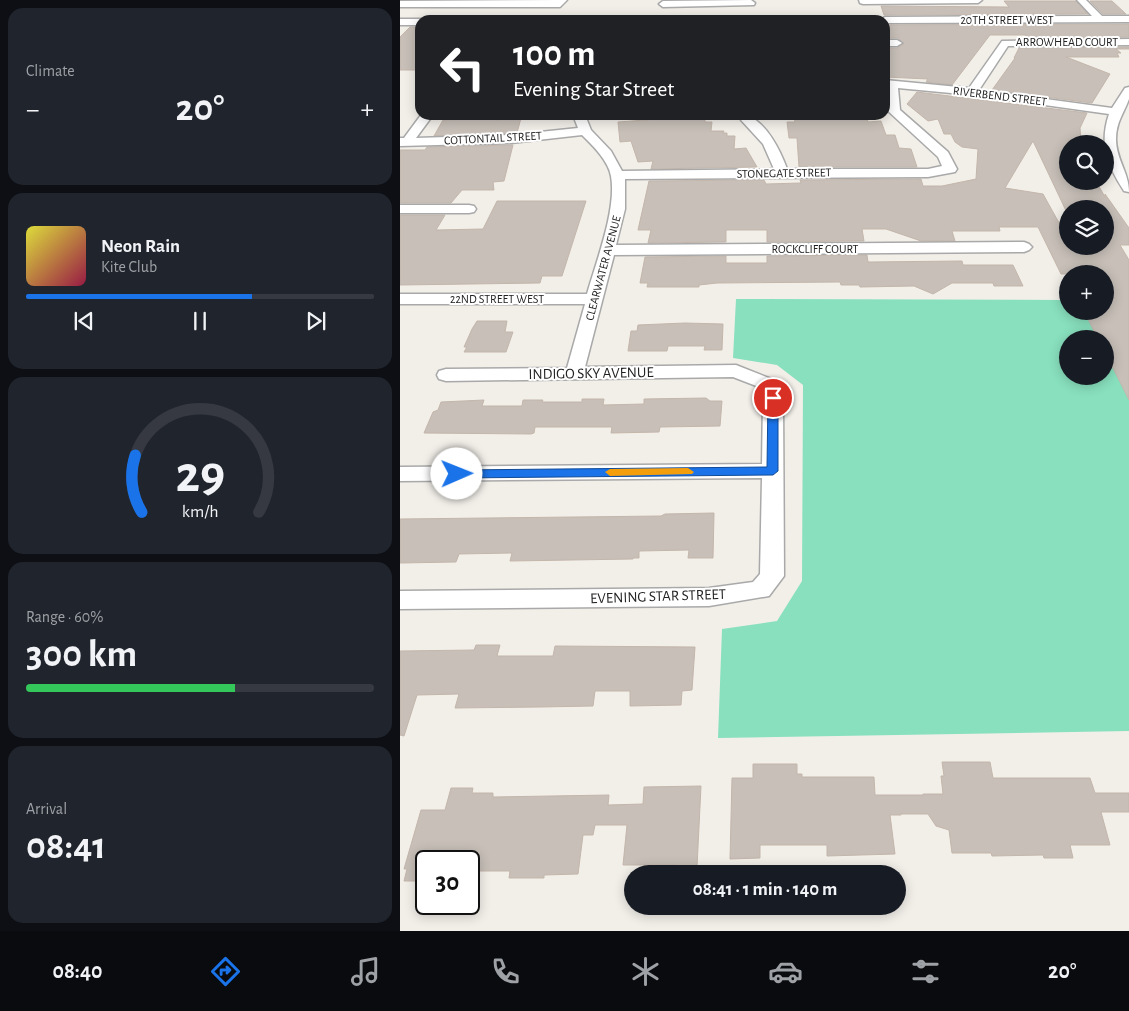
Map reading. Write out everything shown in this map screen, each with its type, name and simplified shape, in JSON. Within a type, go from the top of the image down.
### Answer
[{"type":"street","points":[[868,14],[863,0],[978,0]]},
{"type":"street","points":[[1081,0],[1101,20]]},
{"type":"street","points":[[400,4],[561,2]]},
{"type":"street","points":[[478,15],[487,4]]},
{"type":"street","points":[[663,4],[751,5]]},
{"type":"street","name":"20TH STREET WEST","points":[[890,20],[1129,19]]},
{"type":"street","points":[[400,22],[415,22]]},
{"type":"street","name":"ARROWHEAD COURT","points":[[972,92],[1005,42],[1129,42]]},
{"type":"street","points":[[890,43],[897,43]]},
{"type":"street","name":"RIVERBEND STREET","points":[[890,83],[972,92],[1116,112]]},
{"type":"street","points":[[1129,90],[1116,112],[1108,138],[1111,157],[1129,188]]},
{"type":"street","name":"STONEGATE STREET","points":[[618,176],[928,173],[950,169],[943,155],[894,111],[890,92]]},
{"type":"street","points":[[403,142],[423,120]]},
{"type":"street","name":"CLEARWATER AVENUE","points":[[575,372],[618,209],[618,176],[606,154],[585,131],[581,120]]},
{"type":"street","points":[[747,120],[760,131],[773,147],[782,174]]},
{"type":"street","name":"COTTONTAIL STREET","points":[[403,142],[511,140],[585,131]]},
{"type":"street","points":[[400,210],[469,210]]},
{"type":"street","name":"ROCKCLIFF COURT","points":[[607,250],[1024,247]]},
{"type":"street","name":"22ND STREET WEST","points":[[400,299],[595,299]]},
{"type":"street","name":"INDIGO SKY AVENUE","points":[[446,375],[736,371]]},
{"type":"street","name":"EVENING STAR STREET","points":[[400,600],[710,597],[760,590],[772,576],[773,398],[767,384],[736,371]]},
{"type":"street","points":[[400,474],[773,471]]},
{"type":"green space","points":[[736,299],[1059,300],[1059,320],[1114,320],[1114,307],[1129,300],[1129,731],[718,738],[722,629],[777,621],[802,581],[803,385],[777,365],[733,358]]},
{"type":"building","points":[[1004,1],[1076,1],[1088,14],[884,15],[881,6],[1009,7]]},
{"type":"building","points":[[1090,1],[1112,1],[1126,14],[1103,14]]},
{"type":"building","points":[[1129,24],[1129,37],[1024,39],[1026,35],[990,35],[952,85],[926,82],[928,79],[890,77],[890,48],[897,48],[904,44],[898,38],[890,38],[890,25]]},
{"type":"building","points":[[410,27],[415,27],[415,70],[400,70],[400,37]]},
{"type":"building","points":[[1129,47],[1129,49],[1116,49],[1121,53],[1117,53],[1119,57],[1066,57],[1110,74],[1092,103],[992,90],[1015,58],[1019,48]]},
{"type":"building","points":[[917,92],[1087,113],[1080,128],[1080,135],[1059,135],[1059,190],[1101,190],[1109,200],[1061,200],[1033,141],[1005,188],[1043,194],[1059,223],[1059,255],[1114,255],[1114,207],[1129,228],[1129,245],[1120,245],[1129,260],[1129,400],[1114,370],[1114,330],[1094,330],[1088,320],[1114,320],[1114,265],[1059,265],[1059,270],[1038,227],[999,227],[1000,231],[952,231],[955,241],[921,241],[886,229],[862,229],[864,241],[767,242],[767,230],[726,230],[726,242],[648,243],[651,230],[638,230],[649,181],[764,180],[766,184],[801,183],[800,180],[921,179],[923,186],[942,186],[976,179],[978,149],[962,147],[955,142],[951,134],[944,134],[938,119],[928,121],[907,104]]},
{"type":"building","points":[[443,120],[520,120],[517,133],[434,136]]},
{"type":"building","points":[[705,120],[705,122],[712,122],[711,131],[724,131],[723,133],[727,133],[727,136],[735,136],[734,149],[746,148],[757,167],[651,169],[653,161],[638,162],[631,141],[620,142],[618,122]]},
{"type":"building","points":[[795,120],[881,121],[886,135],[895,135],[899,148],[911,149],[917,167],[799,167],[797,138],[789,138],[787,122],[795,122]]},
{"type":"building","points":[[513,145],[504,181],[493,182],[494,190],[462,190],[451,203],[400,203],[400,150],[425,150],[427,147]]},
{"type":"building","points":[[497,201],[586,201],[562,276],[542,276],[540,283],[400,285],[400,215],[445,215],[436,230],[483,229]]},
{"type":"building","points":[[867,255],[868,262],[962,261],[963,265],[1013,265],[1023,286],[994,286],[993,283],[952,283],[933,294],[914,286],[860,287],[859,285],[841,285],[840,282],[717,283],[699,285],[699,287],[647,287],[648,283],[640,283],[645,257],[726,256],[726,263],[767,263],[767,256]]},
{"type":"building","points":[[477,321],[507,321],[505,332],[513,332],[506,352],[464,352],[467,347],[464,347]]},
{"type":"building","points":[[723,324],[722,350],[704,350],[705,346],[668,346],[667,351],[628,351],[631,331],[637,331],[638,325]]},
{"type":"building","points":[[706,398],[710,401],[722,401],[720,426],[660,427],[659,432],[611,433],[612,427],[535,427],[534,433],[531,434],[424,433],[433,412],[438,410],[441,402],[484,400],[482,406],[522,406],[523,400],[582,402],[582,399],[604,399],[603,405],[644,404],[644,399]]},
{"type":"building","points":[[714,513],[713,558],[688,558],[689,550],[639,551],[639,558],[633,559],[510,561],[512,553],[459,554],[456,562],[400,563],[400,519],[661,516],[665,514]]},
{"type":"building","points":[[476,645],[500,645],[497,656],[553,656],[555,646],[695,647],[692,690],[682,691],[681,705],[630,706],[630,691],[595,691],[593,706],[540,707],[455,708],[459,694],[417,695],[404,736],[400,735],[400,651],[474,650]]},
{"type":"building","points":[[942,762],[990,762],[993,778],[1090,778],[1095,793],[1129,793],[1129,812],[1101,812],[1110,845],[1070,845],[1073,858],[1044,858],[1043,855],[992,856],[991,853],[952,853],[949,830],[936,826],[928,814],[901,814],[890,815],[895,854],[827,856],[827,845],[760,845],[760,858],[730,859],[732,778],[753,778],[753,764],[797,764],[797,774],[802,774],[802,777],[874,777],[875,795],[923,795],[943,794],[941,776],[944,776]]},
{"type":"building","points":[[701,786],[697,865],[623,865],[627,825],[595,825],[593,835],[583,835],[578,874],[544,875],[544,878],[509,878],[510,871],[480,871],[480,850],[415,850],[415,881],[404,881],[407,869],[404,869],[421,810],[445,810],[451,788],[473,788],[472,793],[493,793],[493,797],[609,795],[608,805],[643,804],[644,787]]},
{"type":"slow traffic","points":[[610,472],[688,472]]},
{"type":"route","points":[[457,474],[773,471],[773,398]]}]
